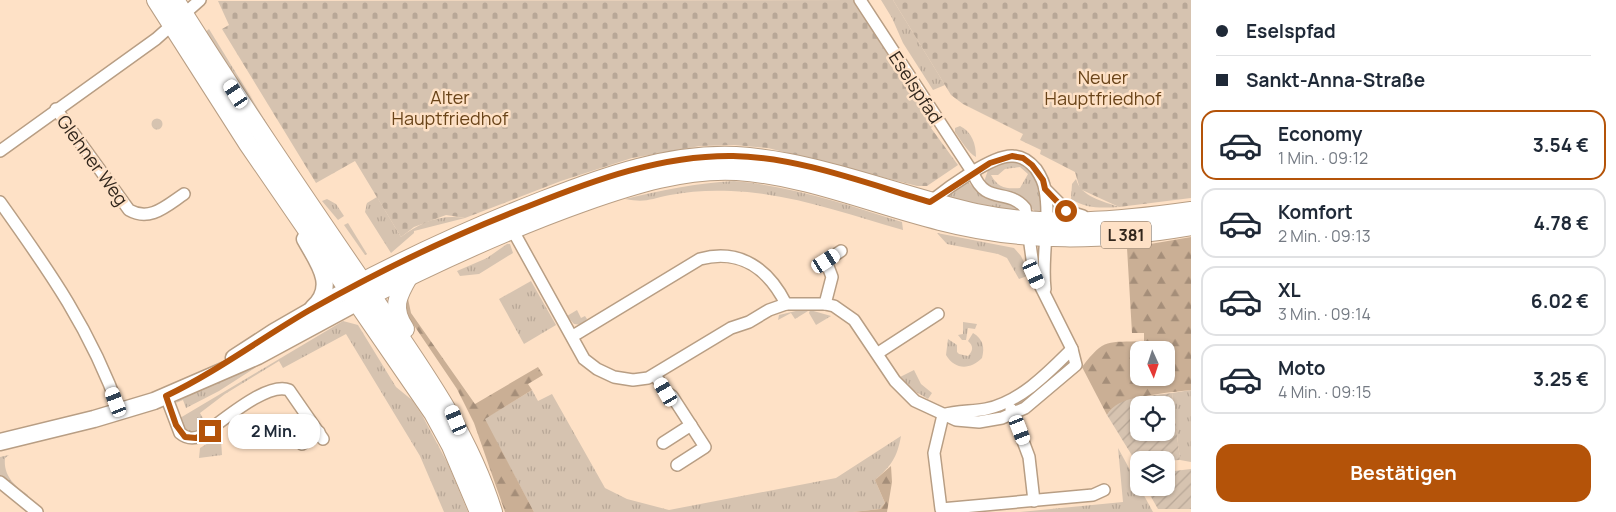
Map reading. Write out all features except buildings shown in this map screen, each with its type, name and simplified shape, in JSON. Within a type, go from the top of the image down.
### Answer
[{"type":"main road","points":[[156,0],[177,13],[264,139],[433,413],[455,454],[479,512]]},
{"type":"main road","points":[[177,13],[298,218],[422,367],[461,433]]},
{"type":"main road","name":"L 381","points":[[0,442],[120,412],[166,396],[201,379],[258,356],[359,292],[443,243],[540,201],[596,181],[675,160],[735,156],[766,159],[823,172],[1037,229],[1191,211]]},
{"type":"main road","name":"L 381","points":[[201,379],[309,311],[409,276],[512,229],[640,184],[702,172],[734,171],[794,179],[975,230],[1037,229],[1117,236],[1191,226]]},
{"type":"main road","points":[[298,218],[303,235],[320,265],[325,281],[321,298],[309,311]]},
{"type":"main road","points":[[409,276],[396,301],[396,312],[399,321],[428,362],[445,394],[479,470],[494,512]]},
{"type":"street","name":"Glehner Weg","points":[[0,151],[177,13],[200,0]]},
{"type":"street","name":"Eselspfad","points":[[860,0],[973,174],[978,186],[984,191],[1010,198],[1024,206],[1037,229]]},
{"type":"street","name":"Glehner Weg","points":[[56,109],[128,210],[137,214],[149,215],[184,194]]},
{"type":"street","points":[[512,229],[573,336],[584,359],[606,374],[633,380],[655,375],[731,328],[749,322],[769,310],[786,304],[825,304],[834,306],[854,320],[878,353],[895,381],[908,395],[926,408],[956,420],[979,422],[1013,414],[1036,400],[1076,365],[1072,349],[1055,318],[1045,294],[1043,260],[1037,229],[1045,189],[1043,180],[1032,165],[1018,156],[1002,157],[930,202]]},
{"type":"street","points":[[1045,189],[1059,205],[1073,214],[1103,220]]},
{"type":"street","points":[[0,202],[72,307],[98,357],[120,412]]},
{"type":"street","points":[[825,304],[832,278],[826,261],[841,251]]},
{"type":"street","points":[[573,336],[700,259],[710,256],[736,258],[760,269],[771,279],[786,304]]},
{"type":"street","points":[[878,353],[938,314]]},
{"type":"street","points":[[943,415],[988,409],[1008,402],[1024,392],[1072,349]]},
{"type":"street","points":[[655,375],[666,392],[672,396],[705,447],[677,465]]},
{"type":"street","points":[[166,396],[180,433],[191,438],[201,436],[252,400],[275,388],[283,387],[289,390],[321,436],[302,444]]},
{"type":"street","points":[[1008,402],[1029,457],[1034,501]]},
{"type":"street","points":[[943,415],[934,453],[941,509],[1093,495],[1104,490]]},
{"type":"street","points":[[663,443],[691,425]]},
{"type":"street","points":[[0,482],[37,512]]},
{"type":"green space","name":"Alter Hauptfriedhof","points":[[853,0],[933,126],[931,128],[958,165],[927,186],[917,186],[768,148],[734,145],[700,146],[632,158],[561,181],[465,218],[446,215],[414,227],[401,237],[355,161],[316,183],[222,29],[229,25],[218,1]]},
{"type":"green space","points":[[881,0],[893,0],[945,85],[933,90],[903,43],[892,18]]},
{"type":"green space","name":"Neuer Hauptfriedhof","points":[[893,0],[1191,0],[1191,198],[1119,207],[1080,189],[1075,172],[1040,154],[1041,150],[1020,140],[1023,134],[963,104],[951,95]]},
{"type":"green space","points":[[209,29],[309,192],[203,34]]},
{"type":"green space","points":[[157,118],[163,124],[157,130],[151,124]]},
{"type":"green space","points":[[960,126],[968,132],[972,139],[976,157],[968,150],[955,132],[955,128]]},
{"type":"green space","points":[[1019,161],[1035,177],[1038,182],[1040,195],[1041,211],[1039,213],[1021,197],[994,188],[984,182],[988,170],[1002,162]],"holes":[[[1020,167],[1028,174],[1020,188],[1007,188],[1000,185],[991,175],[998,175],[1005,169]]]},
{"type":"green space","points":[[1076,179],[1088,194],[1119,207],[1100,208],[1088,206],[1071,199],[1072,184]]},
{"type":"green space","points":[[734,181],[798,191],[840,202],[902,222],[903,230],[818,205],[753,193],[701,191],[643,201],[625,199],[679,187]]},
{"type":"green space","points":[[969,183],[983,196],[1016,206],[1022,212],[943,197]]},
{"type":"green space","points":[[377,197],[401,237],[431,220],[447,217],[465,218],[414,231],[391,253],[365,212],[367,203]]},
{"type":"green space","points":[[327,199],[336,204],[344,216],[338,220],[322,201]]},
{"type":"green space","points":[[348,223],[367,254],[365,255],[344,225]]},
{"type":"green space","points":[[937,233],[1014,248],[1021,256],[1030,275],[1019,279],[1007,258],[998,254],[947,244]]},
{"type":"green space","points":[[1191,237],[1191,390],[1130,396],[1130,400],[1113,408],[1107,415],[1082,367],[1102,346],[1114,342],[1130,341],[1130,386],[1175,386],[1175,341],[1144,341],[1144,333],[1132,333],[1127,248]]},
{"type":"green space","points":[[507,244],[510,244],[513,253],[479,274],[460,276],[457,271],[487,258]]},
{"type":"green space","points":[[531,281],[556,325],[524,344],[499,299]]},
{"type":"green space","points":[[407,294],[411,313],[475,404],[538,367],[543,375],[528,384],[532,390],[485,419],[534,512],[505,512],[474,423],[457,389],[409,318],[405,303]]},
{"type":"green space","points":[[577,310],[581,318],[585,316],[587,319],[582,325],[574,324],[567,316]]},
{"type":"green space","points":[[800,310],[808,311],[795,319],[791,313],[778,320],[779,315]]},
{"type":"green space","points":[[810,310],[831,316],[816,325],[809,313]]},
{"type":"green space","points":[[343,321],[358,325],[396,387],[412,400],[422,415],[448,464],[468,512],[444,512],[420,456],[346,334],[283,368],[279,361],[225,394],[200,413],[208,427],[195,434],[185,429],[180,418]]},
{"type":"green space","points":[[963,322],[977,324],[975,329],[968,328],[966,340],[962,340],[958,335],[963,334]]},
{"type":"green space","points":[[973,333],[982,344],[982,358],[973,365],[958,366],[946,355],[948,339],[957,345],[957,352],[959,354],[968,356],[972,348],[968,341]]},
{"type":"green space","points":[[275,355],[219,391],[186,408],[183,400],[176,403],[180,396]]},
{"type":"green space","points":[[1068,361],[1071,364],[1035,397],[1017,407],[1015,402]]},
{"type":"green space","points":[[914,370],[921,384],[932,393],[928,399],[911,389],[900,377]]},
{"type":"green space","points":[[532,390],[538,401],[552,394],[605,488],[627,499],[669,510],[836,478],[901,436],[898,450],[892,461],[875,480],[885,503],[880,509],[853,512],[534,512],[484,419]]},
{"type":"green space","points":[[1191,390],[1191,462],[1180,460],[1175,418],[1175,396],[1172,396],[1172,393]]},
{"type":"green space","points":[[1172,393],[1172,396],[1146,396]]},
{"type":"green space","points":[[1130,399],[1130,441],[1175,441],[1175,418],[1180,460],[1175,460],[1175,451],[1130,452],[1107,415],[1112,408]]},
{"type":"green space","points":[[215,439],[221,440],[222,455],[199,458],[200,448]]},
{"type":"green space","points":[[1118,448],[1130,470],[1130,496],[1144,496],[1153,512],[1020,512],[1123,502]]},
{"type":"green space","points":[[9,455],[5,458],[6,470],[14,484],[28,495],[25,499],[0,480],[0,457]]},
{"type":"green space","points":[[891,466],[892,482],[887,512],[853,512],[880,509],[885,503],[875,480]]},
{"type":"green space","points":[[1191,469],[1191,509],[1158,509],[1151,496],[1175,496],[1175,471]]},
{"type":"route","points":[[210,431],[196,438],[185,437],[180,433],[176,425],[166,396],[201,379],[309,311],[427,250],[540,201],[596,181],[666,161],[735,156],[766,159],[798,165],[930,202],[990,163],[1002,157],[1018,156],[1032,165],[1043,180],[1045,189],[1066,211]]}]
